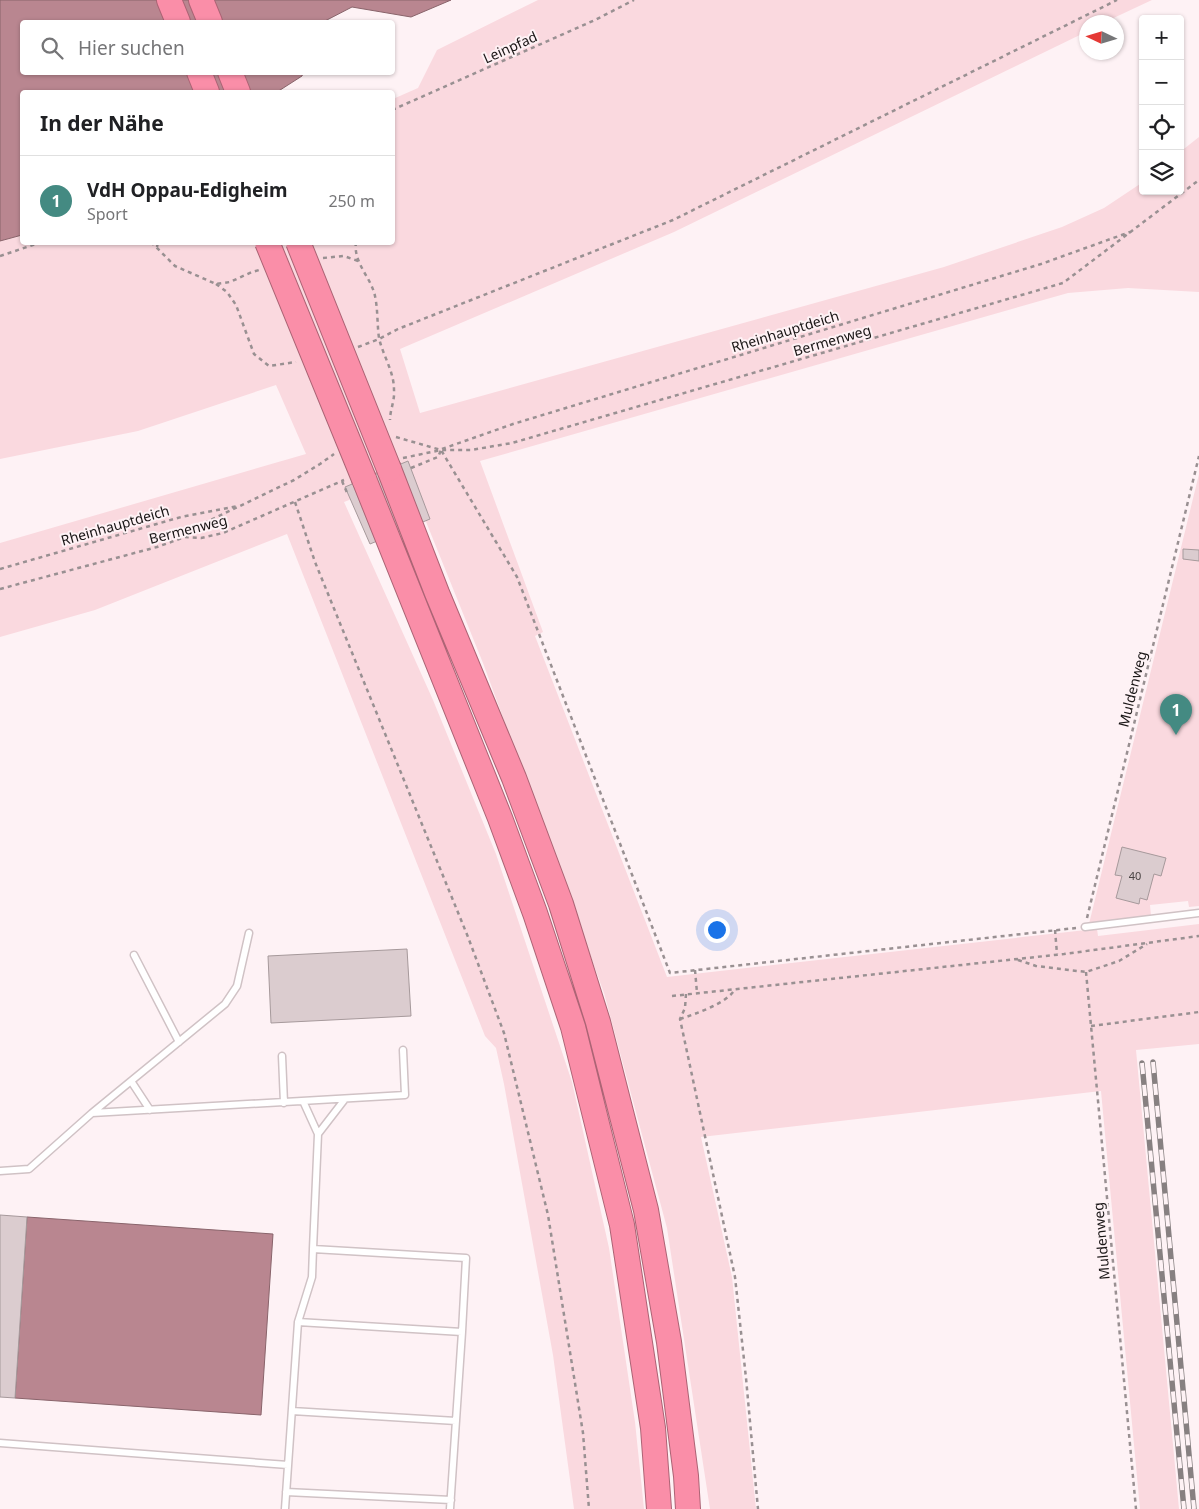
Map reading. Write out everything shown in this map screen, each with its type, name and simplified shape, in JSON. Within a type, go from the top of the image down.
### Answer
[{"type":"highway","points":[[169,0],[177,20]]},
{"type":"highway","points":[[200,0],[209,20]]},
{"type":"highway","points":[[200,75],[206,90]]},
{"type":"highway","points":[[231,75],[237,90]]},
{"type":"highway","points":[[269,245],[350,484],[500,818],[535,913],[572,1027],[622,1225],[653,1428],[659,1509]]},
{"type":"highway","points":[[299,245],[400,469],[437,593],[514,778],[561,904],[598,1022],[646,1210],[669,1342],[686,1476],[688,1509]]},
{"type":"lane","points":[[1085,927],[1199,913]]},
{"type":"lane","points":[[0,1171],[29,1169],[92,1113],[225,1004],[238,986],[249,933]]},
{"type":"lane","points":[[134,955],[178,1042]]},
{"type":"lane","points":[[92,1113],[405,1095],[403,1050]]},
{"type":"lane","points":[[282,1056],[284,1103]]},
{"type":"lane","points":[[131,1081],[150,1110]]},
{"type":"lane","points":[[318,1134],[345,1099]]},
{"type":"lane","points":[[285,1509],[298,1322],[312,1277],[318,1134],[303,1101]]},
{"type":"lane","points":[[313,1249],[466,1258],[450,1509]]},
{"type":"lane","points":[[298,1322],[462,1332]]},
{"type":"lane","points":[[292,1411],[456,1421]]},
{"type":"lane","points":[[0,1443],[288,1465]]},
{"type":"lane","points":[[286,1492],[451,1500]]},
{"type":"path","name":"Leinpfad","points":[[395,109],[595,20],[634,0]]},
{"type":"path","points":[[380,339],[398,329],[673,220],[1117,0]]},
{"type":"path","name":"Bermenweg","points":[[394,430],[397,438],[441,450],[471,450],[512,443],[1063,283],[1199,180]]},
{"type":"path","name":"Rheinhauptdeich","points":[[400,469],[438,457],[441,450],[512,424],[1040,264],[1134,230]]},
{"type":"path","points":[[0,256],[33,245]]},
{"type":"path","points":[[154,245],[175,266],[216,284],[230,282]]},
{"type":"path","points":[[356,245],[358,262],[369,280],[375,295],[380,339],[394,378],[395,393],[390,410],[390,422]]},
{"type":"path","points":[[441,450],[517,577],[670,973],[1085,927]]},
{"type":"path","name":"Muldenweg","points":[[1085,927],[1199,456]]},
{"type":"path","points":[[185,537],[196,527],[294,480],[320,464]]},
{"type":"path","name":"Bermenweg","points":[[0,589],[157,547],[185,537],[201,538],[223,532],[296,502],[350,484]]},
{"type":"path","points":[[296,502],[315,562],[468,937],[504,1033],[548,1215],[583,1433],[589,1509]]},
{"type":"path","name":"Rheinhauptdeich","points":[[0,569],[181,517],[238,506]]},
{"type":"path","points":[[1055,930],[1057,954]]},
{"type":"path","points":[[672,996],[1015,959],[1199,936]]},
{"type":"path","points":[[1015,959],[1036,966],[1086,972],[1119,961],[1148,943]]},
{"type":"path","points":[[695,970],[697,993]]},
{"type":"path","name":"Muldenweg","points":[[1086,972],[1136,1509]]},
{"type":"path","points":[[680,1018],[697,1013],[732,996],[735,989]]},
{"type":"path","points":[[686,994],[685,1008],[680,1018],[735,1277],[758,1509]]},
{"type":"path","points":[[1091,1026],[1199,1012]]},
{"type":"shaded area","points":[[0,0],[451,0],[411,17],[352,7],[327,20],[20,20],[20,75],[302,75],[280,90],[20,90],[20,236],[0,241]]},
{"type":"shaded area","points":[[538,0],[1152,0],[1120,15],[1079,15],[1079,35],[674,232],[400,349],[420,413],[944,267],[1062,227],[1104,208],[1139,185],[1139,195],[1184,195],[1184,149],[1199,137],[1199,292],[1128,288],[1068,293],[480,461],[543,632],[535,636],[667,977],[1086,930],[1097,929],[1098,936],[1199,924],[1199,1044],[1136,1050],[1179,1509],[1140,1509],[1101,1091],[701,1137],[732,1277],[756,1509],[710,1509],[667,1228],[604,993],[483,663],[408,477],[344,502],[433,700],[496,854],[572,1082],[609,1248],[635,1422],[644,1509],[574,1509],[553,1355],[496,1048],[485,1036],[287,534],[95,610],[0,637],[0,543],[306,454],[276,385],[138,431],[0,459],[0,241],[20,236],[20,245],[395,245],[395,98],[418,88],[437,50]]},
{"type":"shaded area","points":[[1199,474],[1199,906],[1189,907],[1188,901],[1150,905],[1151,916],[1089,924]]},
{"type":"shaded area","points":[[27,1217],[273,1234],[261,1415],[15,1398]]},
{"type":"building","points":[[408,461],[430,519],[370,544],[345,487]]},
{"type":"building","points":[[1183,549],[1199,550],[1199,561],[1183,559]]},
{"type":"building","points":[[1122,847],[1166,858],[1161,876],[1154,874],[1147,900],[1140,898],[1139,904],[1116,898],[1122,876],[1115,875]]},
{"type":"building","points":[[407,949],[411,1016],[271,1023],[268,956]]},
{"type":"building","points":[[0,1215],[27,1217],[15,1398],[0,1397]]},
{"type":"railway","points":[[1153,1062],[1194,1509]]},
{"type":"railway","points":[[1142,1063],[1184,1509]]},
{"type":"place","name":"VdH Oppau-Edigheim","points":[[1176,735]]}]
